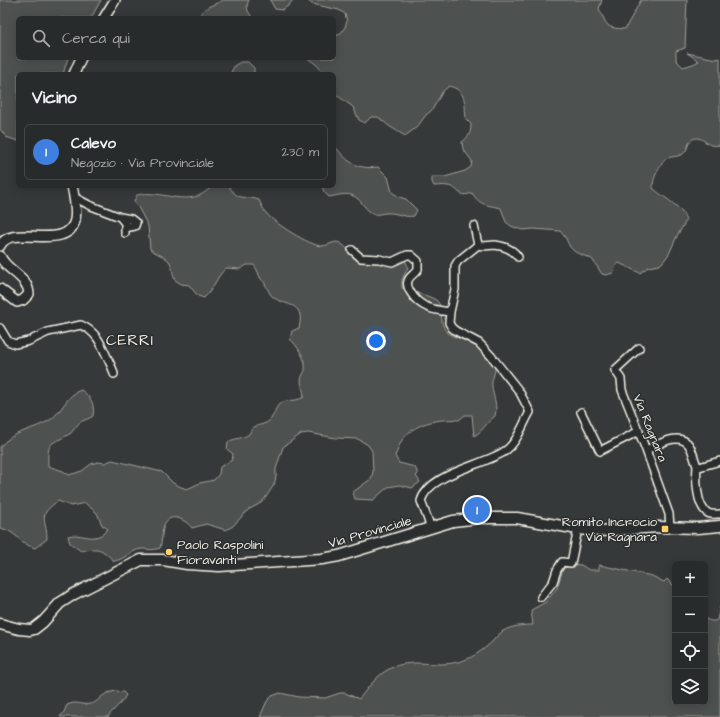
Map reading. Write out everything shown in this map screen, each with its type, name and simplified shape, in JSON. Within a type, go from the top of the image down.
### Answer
[{"type":"main road","name":"Via Provinciale","points":[[0,624],[18,629],[34,629],[43,622],[60,603],[74,594],[140,560],[163,560],[187,564],[219,566],[322,559],[339,556],[459,520],[497,517],[517,518],[578,529],[607,531],[720,526]]},
{"type":"street","points":[[105,16],[115,0]]},
{"type":"street","points":[[75,72],[80,60]]},
{"type":"street","points":[[0,246],[4,240],[8,238],[29,236],[51,237],[66,232],[73,225],[75,219],[72,188]]},
{"type":"street","points":[[74,197],[89,205],[120,217],[131,219],[136,223],[135,226],[130,227],[125,225]]},
{"type":"street","points":[[120,217],[125,225],[125,233]]},
{"type":"street","points":[[474,226],[478,246]]},
{"type":"street","points":[[431,528],[421,501],[424,495],[435,483],[449,474],[468,468],[505,451],[514,440],[530,412],[519,392],[492,357],[479,343],[452,328],[449,322],[455,289],[455,266],[458,261],[478,246],[495,246],[504,248],[515,252],[518,257]]},
{"type":"street","points":[[352,250],[361,258],[379,259],[388,262],[392,262],[406,255],[414,257],[418,261],[418,269],[407,283],[412,296],[422,306],[450,312]]},
{"type":"street","points":[[0,256],[6,266],[24,280],[29,294],[23,300],[17,302],[0,289]]},
{"type":"street","points":[[0,328],[8,341],[15,344],[29,341],[48,332],[81,324],[98,338],[113,368],[114,374]]},
{"type":"street","name":"Via Ragnara","points":[[639,348],[615,370],[621,379],[622,390],[669,514],[670,528]]},
{"type":"street","points":[[581,412],[600,451],[638,431]]},
{"type":"street","points":[[646,450],[673,439],[683,440],[690,448],[697,466],[696,476],[701,506],[710,514],[720,514]]},
{"type":"street","points":[[697,466],[702,467],[720,461]]},
{"type":"street","points":[[541,597],[553,582],[557,570],[562,562],[571,563],[578,529]]},
{"type":"shaded area","points":[[0,0],[101,0],[92,16],[16,16],[16,60],[67,60],[64,72],[16,72],[16,140],[6,137],[0,129]]},
{"type":"shaded area","points":[[223,0],[249,0],[247,5],[252,16],[201,16],[203,11]]},
{"type":"shaded area","points":[[270,0],[293,0],[282,10],[275,9]]},
{"type":"shaded area","points":[[307,0],[602,0],[599,9],[606,23],[610,27],[625,29],[641,0],[687,0],[685,48],[676,51],[676,60],[683,67],[699,61],[687,53],[716,59],[720,58],[720,145],[715,146],[703,140],[694,138],[690,141],[684,154],[665,159],[657,173],[653,188],[681,211],[686,221],[669,254],[659,265],[648,267],[640,273],[619,263],[616,265],[613,273],[606,275],[602,274],[592,259],[575,252],[570,247],[560,231],[534,229],[522,230],[511,226],[506,222],[501,208],[481,203],[472,193],[464,195],[452,187],[434,186],[432,177],[445,177],[465,171],[471,167],[472,161],[463,149],[462,142],[471,130],[471,124],[466,119],[465,103],[462,95],[455,88],[449,86],[443,91],[432,110],[417,127],[405,136],[378,117],[371,117],[365,123],[359,120],[353,107],[336,94],[336,72],[322,72],[319,67],[310,60],[336,60],[336,36],[341,33],[345,27],[347,21],[345,14],[339,10],[312,4]]},
{"type":"shaded area","points":[[241,62],[248,62],[254,68],[254,72],[231,72],[235,65]]},
{"type":"shaded area","points":[[336,147],[343,156],[357,166],[370,168],[378,167],[388,177],[392,192],[399,197],[406,199],[417,210],[414,216],[390,213],[374,214],[354,196],[343,194],[329,197],[324,192],[323,188],[336,188]]},
{"type":"shaded area","points":[[209,188],[230,188],[239,196],[259,200],[265,211],[276,222],[292,233],[316,245],[322,246],[337,242],[343,245],[356,257],[363,260],[405,260],[408,267],[402,280],[402,288],[436,300],[439,303],[442,323],[446,331],[453,336],[478,347],[494,362],[495,369],[492,383],[496,404],[495,416],[480,432],[474,436],[472,415],[465,415],[459,420],[443,420],[427,423],[412,430],[401,442],[395,456],[399,463],[415,467],[418,474],[416,476],[420,482],[412,488],[400,485],[388,487],[373,500],[355,499],[353,492],[371,479],[373,472],[372,451],[368,445],[358,439],[336,438],[308,433],[301,434],[283,447],[276,469],[274,485],[266,497],[261,503],[248,510],[233,526],[226,530],[206,524],[192,528],[186,522],[178,518],[170,518],[164,525],[160,548],[152,550],[141,549],[114,561],[102,551],[92,549],[81,551],[70,543],[68,536],[74,535],[93,537],[103,534],[108,529],[102,525],[97,513],[85,503],[71,506],[58,501],[47,510],[45,514],[44,518],[47,539],[35,548],[29,546],[14,534],[0,528],[0,447],[11,437],[50,420],[76,392],[81,390],[90,398],[93,404],[93,416],[79,423],[71,433],[52,444],[48,451],[48,466],[63,471],[69,475],[82,471],[91,464],[98,462],[105,463],[112,460],[162,472],[173,483],[187,489],[200,483],[214,480],[219,474],[220,467],[232,460],[233,454],[227,449],[228,442],[247,436],[254,427],[269,421],[281,403],[304,397],[304,392],[301,385],[301,378],[305,370],[303,357],[296,345],[290,339],[292,331],[299,328],[299,312],[296,308],[281,302],[271,295],[254,265],[247,265],[240,269],[226,268],[204,298],[198,296],[189,285],[181,284],[175,280],[169,261],[150,249],[148,226],[134,201],[137,195],[156,194],[185,198],[195,197]]},
{"type":"shaded area","points":[[570,564],[581,565],[589,570],[599,570],[599,565],[652,576],[664,582],[667,579],[672,584],[672,705],[708,705],[708,620],[717,620],[720,607],[720,717],[260,717],[267,701],[272,696],[280,693],[299,697],[325,698],[340,693],[345,693],[359,699],[372,682],[380,675],[397,666],[414,663],[449,664],[463,661],[472,657],[492,642],[503,631],[518,626],[533,625],[531,610],[546,602],[557,588],[563,569]]},
{"type":"shaded area","points":[[116,691],[123,692],[126,695],[108,717],[60,717],[67,705],[74,703],[87,704],[96,702],[102,696]]},
{"type":"place","name":"Calevo","points":[[477,510]]},
{"type":"place","name":"Romito Incrocio Via Ragnara","points":[[665,529]]},
{"type":"place","name":"Paolo Raspolini Fioravanti","points":[[169,552]]},
{"type":"district","name":"CERRI","points":[[130,340]]}]
